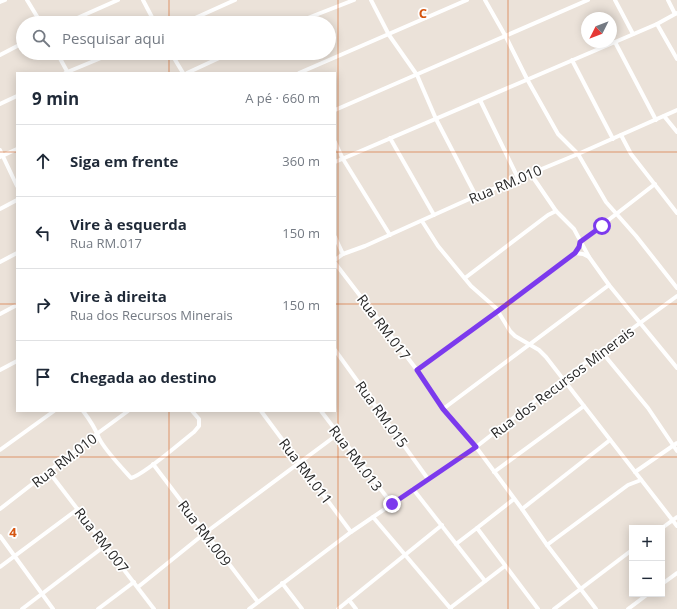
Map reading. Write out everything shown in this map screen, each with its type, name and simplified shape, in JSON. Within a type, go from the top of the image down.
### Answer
[{"type":"street","points":[[0,2],[5,0]]},
{"type":"street","points":[[27,0],[37,16]]},
{"type":"street","points":[[82,16],[118,0]]},
{"type":"street","points":[[143,0],[151,16]]},
{"type":"street","points":[[200,16],[235,0]]},
{"type":"street","points":[[313,16],[354,0]]},
{"type":"street","points":[[371,0],[389,35],[417,74],[436,119],[476,196]]},
{"type":"street","points":[[336,57],[467,0]]},
{"type":"street","points":[[485,0],[558,134],[578,154],[606,202],[677,288]]},
{"type":"street","points":[[336,110],[506,37],[588,0]]},
{"type":"street","points":[[615,0],[633,34]]},
{"type":"street","points":[[617,42],[676,14],[668,0]]},
{"type":"street","points":[[657,24],[677,59]]},
{"type":"street","points":[[617,44],[656,120]]},
{"type":"street","points":[[0,54],[16,46]]},
{"type":"street","points":[[336,162],[601,48]]},
{"type":"street","points":[[60,60],[66,72]]},
{"type":"street","points":[[69,72],[98,60]]},
{"type":"street","points":[[175,60],[182,72]]},
{"type":"street","points":[[189,72],[215,60]]},
{"type":"street","points":[[301,72],[330,60]]},
{"type":"street","points":[[572,60],[613,139]]},
{"type":"street","points":[[0,104],[16,96]]},
{"type":"street","points":[[480,100],[518,178]]},
{"type":"street","name":"Rua RM.010","points":[[336,259],[344,254],[476,196],[578,154],[677,110]]},
{"type":"street","points":[[664,116],[677,132]]},
{"type":"street","points":[[621,135],[631,154],[677,213]]},
{"type":"street","points":[[390,138],[434,215]]},
{"type":"street","points":[[336,144],[343,159],[390,235]]},
{"type":"street","points":[[1,156],[16,149]]},
{"type":"street","points":[[0,150],[1,156],[16,184]]},
{"type":"street","points":[[530,173],[556,211],[574,229],[589,257],[609,285],[677,368]]},
{"type":"street","points":[[417,370],[575,253],[580,242],[655,184]]},
{"type":"street","points":[[0,209],[16,201]]},
{"type":"street","points":[[465,278],[548,215],[556,211]]},
{"type":"street","points":[[422,221],[438,246],[471,286],[498,311],[510,331],[515,336],[539,350],[546,357],[677,526]]},
{"type":"street","points":[[336,239],[344,254]]},
{"type":"street","points":[[575,253],[589,257]]},
{"type":"street","points":[[0,262],[16,254]]},
{"type":"street","name":"Rua RM.017","points":[[336,264],[417,370],[443,409],[476,447],[547,545],[596,609]]},
{"type":"street","points":[[443,409],[609,285]]},
{"type":"street","name":"Rua dos Recursos Minerais","points":[[249,609],[351,532],[428,478],[476,447],[563,379],[677,296]]},
{"type":"street","points":[[0,314],[16,306]]},
{"type":"street","name":"Rua RM.015","points":[[336,351],[428,478]]},
{"type":"street","points":[[601,352],[648,408],[677,451]]},
{"type":"street","points":[[0,370],[16,362]]},
{"type":"street","points":[[494,472],[584,406]]},
{"type":"street","points":[[0,450],[53,412]]},
{"type":"street","points":[[84,412],[98,432],[99,438],[103,444],[131,478],[135,477],[153,464],[194,432],[199,426],[199,420],[193,412]]},
{"type":"street","name":"Rua RM.010","points":[[0,509],[98,432],[127,412]]},
{"type":"street","name":"Rua RM.011","points":[[262,412],[351,532]]},
{"type":"street","name":"Rua RM.013","points":[[322,412],[392,504]]},
{"type":"street","points":[[138,587],[205,533],[338,434]]},
{"type":"street","points":[[522,509],[610,440]]},
{"type":"street","points":[[635,472],[677,443]]},
{"type":"street","name":"Rua RM.009","points":[[153,464],[258,602]]},
{"type":"street","name":"Rua RM.007","points":[[49,472],[154,609]]},
{"type":"street","points":[[547,545],[628,485],[641,480]]},
{"type":"street","points":[[413,489],[485,582]]},
{"type":"street","points":[[456,544],[514,499]]},
{"type":"street","points":[[0,568],[78,509]]},
{"type":"street","points":[[373,517],[451,608],[505,566]]},
{"type":"street","points":[[665,526],[677,517]]},
{"type":"street","points":[[338,609],[442,525]]},
{"type":"street","points":[[477,528],[538,609]]},
{"type":"street","points":[[0,536],[53,609]]},
{"type":"street","points":[[22,609],[106,545]]},
{"type":"street","points":[[554,609],[629,552]]},
{"type":"street","points":[[665,582],[677,573]]},
{"type":"street","points":[[98,609],[134,582]]},
{"type":"street","points":[[282,583],[302,609]]},
{"type":"street","points":[[628,609],[644,597]]},
{"type":"street","points":[[349,600],[356,609]]},
{"type":"route","points":[[392,504],[428,478],[476,447],[443,409],[417,370],[575,253],[580,242],[602,226]]}]
